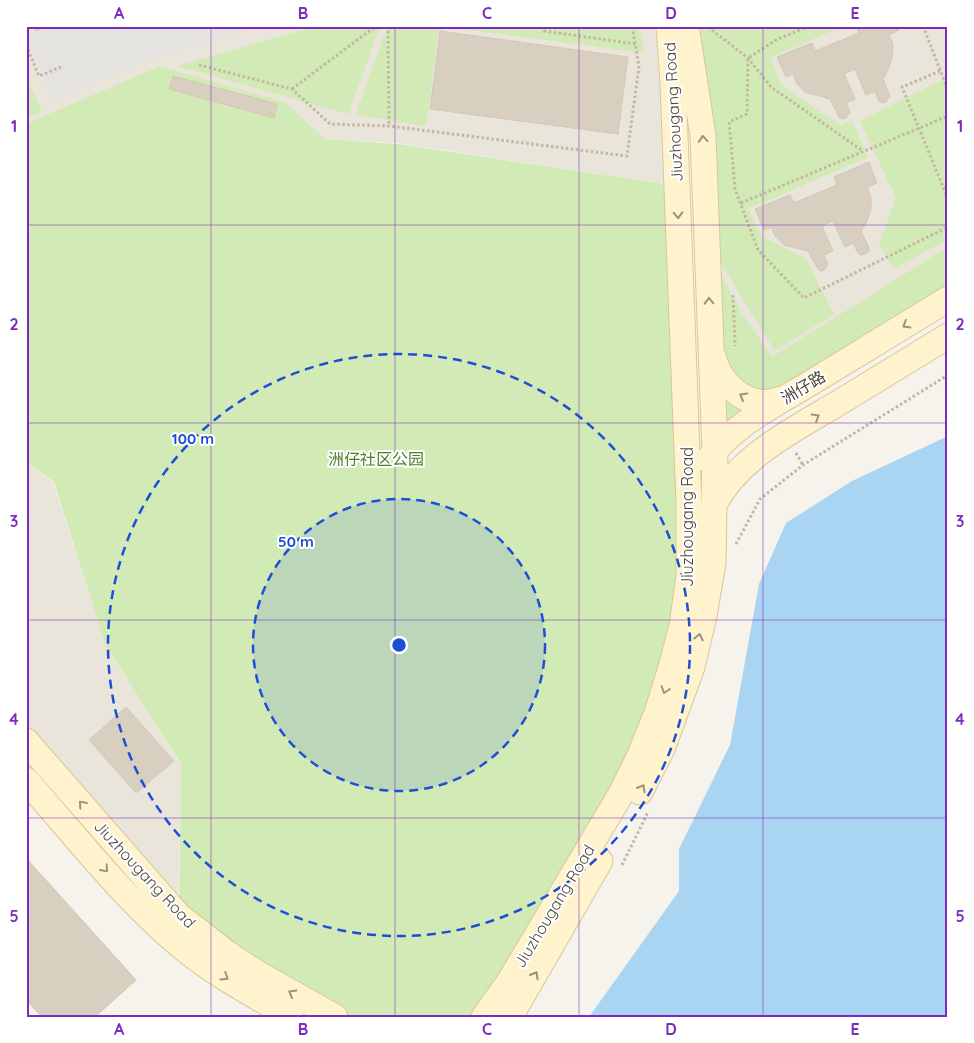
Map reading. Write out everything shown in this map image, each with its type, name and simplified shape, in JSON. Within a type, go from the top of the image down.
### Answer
[{"type":"street","name":"Jiuzhougang Road","points":[[484,1017],[509,982],[621,794],[640,755],[657,713],[682,626],[689,576],[689,504],[674,83],[669,26]]},
{"type":"street","name":"Jiuzhougang Road","points":[[510,1017],[646,781],[662,749],[692,667],[704,616],[713,563],[714,451],[711,350],[703,136],[686,26]]},
{"type":"street","name":"洲仔路","points":[[689,504],[701,471],[714,451],[743,426],[788,396],[948,300]]},
{"type":"street","name":"洲仔路","points":[[714,505],[725,486],[754,458],[786,435],[948,336]]},
{"type":"street","points":[[711,350],[720,374],[744,398],[763,404],[773,403],[788,396]]},
{"type":"street","points":[[685,394],[692,424],[702,441],[714,451],[737,454],[767,445],[786,435]]},
{"type":"street","name":"Jiuzhougang Road","points":[[26,741],[178,915],[203,936],[242,963],[335,1017]]},
{"type":"street","name":"Jiuzhougang Road","points":[[26,780],[127,895],[162,930],[188,953],[291,1017]]},
{"type":"path","points":[[292,89],[376,26]]},
{"type":"path","points":[[388,26],[389,126]]},
{"type":"path","points":[[545,26],[544,31],[635,44]]},
{"type":"path","points":[[199,65],[292,89],[330,124],[389,126],[627,156],[639,66],[632,26]]},
{"type":"path","points":[[707,26],[748,58],[771,88],[864,151]]},
{"type":"path","points":[[748,58],[776,40],[809,26]]},
{"type":"path","points":[[923,26],[948,89]]},
{"type":"path","points":[[26,45],[40,76],[61,67]]},
{"type":"path","points":[[748,58],[747,114],[729,122],[735,189],[758,250],[804,298],[948,227]]},
{"type":"path","points":[[940,71],[902,87],[948,199]]},
{"type":"path","points":[[741,203],[948,116]]},
{"type":"shaded area","points":[[26,26],[669,26],[678,186],[398,143],[325,139],[285,102],[160,66],[26,125]]},
{"type":"shaded area","points":[[53,26],[261,26],[155,58],[52,101],[27,38]]},
{"type":"shaded area","points":[[713,26],[948,26],[948,276],[772,382],[722,355],[720,137]]},
{"type":"shaded area","points":[[26,463],[53,482],[105,644],[181,765],[178,914],[26,740]]},
{"type":"green space","points":[[317,26],[380,26],[348,114],[177,66]]},
{"type":"green space","points":[[388,26],[439,26],[426,126],[355,115]]},
{"type":"green space","points":[[439,26],[640,26],[644,53]]},
{"type":"green space","points":[[692,26],[844,26],[771,57],[781,85],[841,126],[852,121],[868,157],[748,209],[761,236],[805,258],[834,314],[775,351],[717,257]]},
{"type":"green space","name":"洲仔社区公园","points":[[160,66],[285,102],[325,139],[399,144],[678,186],[689,576],[656,713],[483,1017],[335,1017],[179,914],[181,764],[105,644],[54,482],[26,462],[26,124]]},
{"type":"green space","points":[[26,75],[42,112],[26,118]]},
{"type":"green space","points":[[944,79],[948,87],[948,239],[894,269],[879,244],[896,198],[860,121]]},
{"type":"green space","points":[[948,247],[948,295],[719,434],[715,263],[741,312],[772,357]]},
{"type":"water","points":[[948,436],[948,1017],[589,1017],[679,891],[679,849],[730,745],[759,584],[786,523],[852,481]]},
{"type":"building","points":[[34,26],[44,26],[36,31]]},
{"type":"building","points":[[856,26],[897,26],[899,30],[889,35],[893,44],[892,57],[883,79],[890,96],[883,103],[879,101],[875,91],[866,95],[855,69],[844,74],[855,99],[846,103],[850,112],[843,119],[839,117],[830,99],[805,92],[797,84],[793,74],[786,77],[777,57],[812,43],[815,51],[859,33]]},
{"type":"building","points":[[440,31],[628,57],[618,134],[430,109]]},
{"type":"building","points":[[173,76],[277,104],[274,118],[169,89]]},
{"type":"building","points":[[869,162],[877,183],[867,187],[871,197],[871,209],[861,231],[869,248],[865,254],[861,255],[858,253],[853,243],[845,247],[833,221],[822,226],[833,251],[824,255],[828,264],[821,271],[808,251],[784,245],[775,236],[771,227],[764,230],[755,209],[790,195],[794,203],[837,185],[834,177]]},
{"type":"building","points":[[126,707],[174,761],[136,793],[89,740]]},
{"type":"building","points":[[26,858],[136,980],[95,1017],[42,1017],[26,1000]]}]
